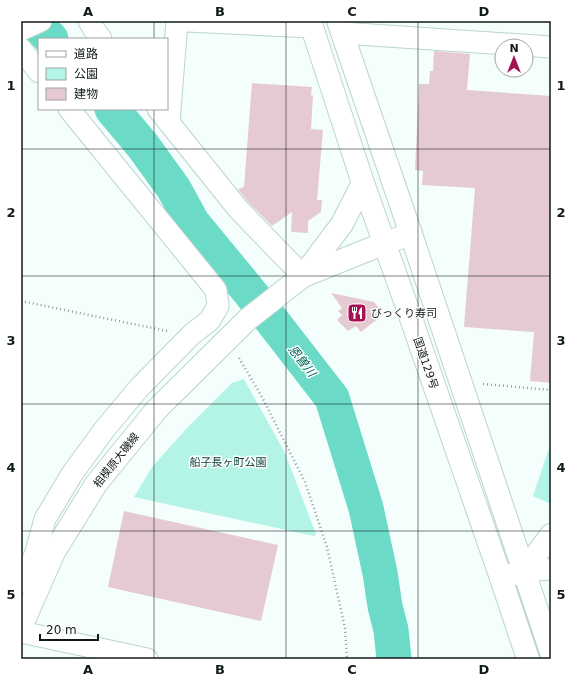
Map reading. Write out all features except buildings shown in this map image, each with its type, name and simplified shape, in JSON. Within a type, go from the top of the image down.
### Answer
[{"type":"main road","name":"国道129号","points":[[311,24],[363,183],[528,659]]},
{"type":"main road","points":[[340,27],[412,234],[551,652]]},
{"type":"main road","points":[[300,278],[342,224],[363,183]]},
{"type":"main road","points":[[300,278],[385,243],[412,234]]},
{"type":"main road","name":"相模原大磯線","points":[[21,627],[54,552],[96,484],[157,409],[248,319],[300,278]]},
{"type":"main road","points":[[501,578],[524,571],[551,536]]},
{"type":"street","points":[[21,30],[41,21]]},
{"type":"street","points":[[89,21],[100,38]]},
{"type":"street","points":[[168,82],[177,21]]},
{"type":"street","points":[[188,21],[311,24]]},
{"type":"street","points":[[340,27],[551,47]]},
{"type":"street","points":[[21,49],[38,71]]},
{"type":"street","points":[[21,583],[35,555],[45,520],[72,474],[104,430],[134,394],[191,335],[210,320],[218,306],[216,290],[70,110]]},
{"type":"street","points":[[163,116],[239,210],[300,278]]},
{"type":"street","points":[[524,571],[551,569]]},
{"type":"street","points":[[21,632],[147,659]]},
{"type":"path","points":[[21,300],[191,335]]},
{"type":"path","points":[[239,357],[262,397],[305,482],[327,547],[344,628],[347,659]]},
{"type":"path","points":[[461,382],[551,390]]},
{"type":"green space","name":"船子長ヶ町公園","points":[[244,379],[285,453],[316,534],[314,536],[134,497],[152,467],[187,428],[232,383]]},
{"type":"green space","points":[[551,442],[551,504],[533,496]]},
{"type":"waterway","name":"恩曽川","points":[[34,21],[50,38]]},
{"type":"waterway","name":"恩曽川","points":[[113,110],[143,146],[174,189],[192,222],[252,295],[332,398],[366,508],[391,630],[394,659]]},
{"type":"place","name":"びっくり寿司","points":[[357,313]]}]
